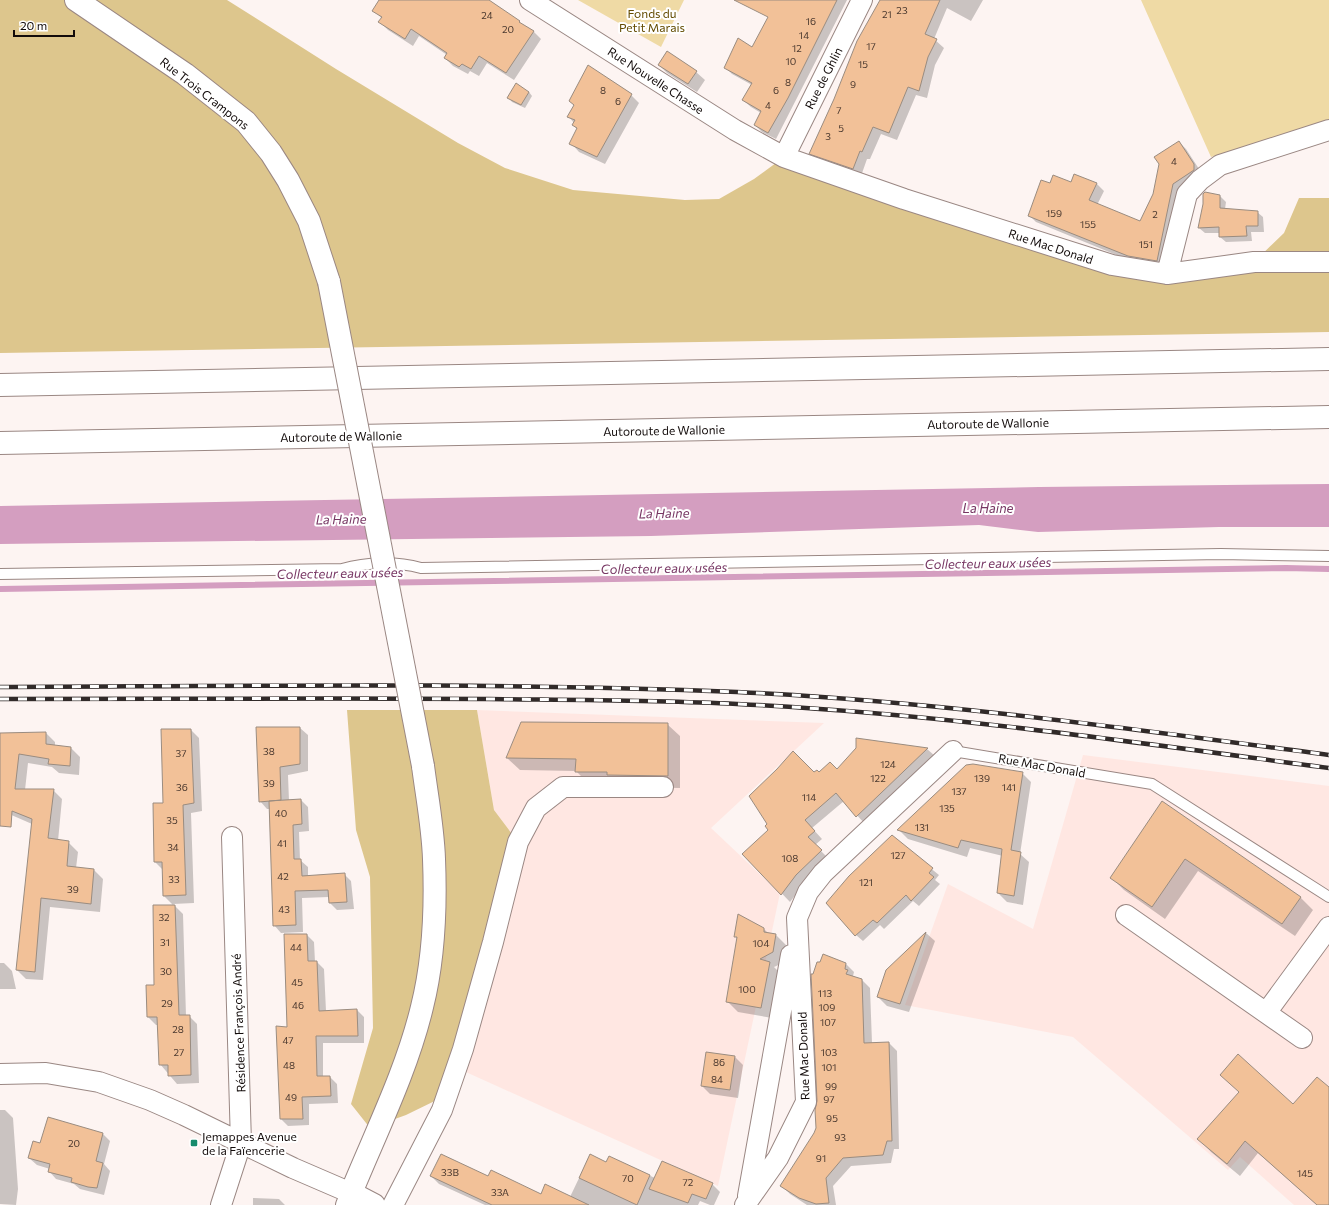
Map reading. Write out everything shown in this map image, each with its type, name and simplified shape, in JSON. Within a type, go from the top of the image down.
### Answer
[{"type":"main road","name":"Rue Trois Crampons","points":[[76,0],[185,74],[246,122],[271,153],[288,180],[309,221],[329,282],[423,766],[434,858],[435,906],[431,954],[422,1006],[406,1061],[348,1199]]},
{"type":"main road","points":[[0,384],[1329,359]]},
{"type":"main road","name":"Autoroute de Wallonie","points":[[0,443],[1329,417]]},
{"type":"main road","points":[[348,1199],[374,1205]]},
{"type":"street","name":"Rue Nouvelle Chasse","points":[[530,0],[734,130],[784,157]]},
{"type":"street","name":"Rue de Ghlin","points":[[784,157],[862,0]]},
{"type":"street","points":[[1167,274],[1187,194],[1200,180],[1220,166],[1329,130]]},
{"type":"street","name":"Rue Mac Donald","points":[[784,157],[904,199],[1112,265],[1167,274],[1254,262],[1329,262]]},
{"type":"street","name":"Rue Mac Donald","points":[[746,1203],[797,918],[808,892],[823,873],[953,751]]},
{"type":"street","points":[[393,1205],[442,1110],[463,1050],[518,842],[536,808],[563,787],[663,787]]},
{"type":"street","name":"Résidence François André","points":[[221,1205],[241,1143],[232,837]]},
{"type":"street","points":[[1126,915],[1302,1038]]},
{"type":"street","name":"Rue Mac Donald","points":[[746,1203],[778,1158],[806,1102],[797,918]]},
{"type":"street","points":[[1266,1013],[1329,927]]},
{"type":"street","points":[[0,1074],[46,1073],[99,1082],[150,1100],[293,1168],[348,1199]]},
{"type":"lane","points":[[0,574],[342,569],[358,564],[405,564],[421,568],[1214,554],[1329,556]]},
{"type":"lane","name":"Rue Mac Donald","points":[[953,751],[1152,784],[1329,897]]},
{"type":"shaded area","points":[[0,0],[227,0],[336,69],[458,143],[505,168],[573,190],[685,200],[719,199],[754,179],[784,157],[1112,265],[1254,262],[1284,233],[1299,198],[1329,198],[1329,332],[0,353]]},
{"type":"shaded area","points":[[347,710],[477,710],[494,810],[518,842],[447,1095],[406,1115],[370,1128],[351,1104],[373,1028],[370,877],[356,830]]},
{"type":"shaded area","points":[[477,710],[824,723],[711,828],[780,893],[718,1186],[457,1068],[518,842],[494,810]]},
{"type":"shaded area","points":[[1083,755],[1329,786],[1329,1205],[1294,1205],[1240,1157],[1228,1170],[1073,1037],[905,1005],[948,884],[1033,929]]},
{"type":"green space","name":"Fonds du Petit Marais","points":[[578,0],[684,0],[661,47]]},
{"type":"green space","points":[[1141,0],[1329,0],[1329,121],[1211,157]]},
{"type":"water","name":"La Haine","points":[[1329,484],[1329,527],[1219,527],[1038,532],[979,525],[651,536],[0,544],[0,506],[1039,487]]},
{"type":"building","points":[[379,0],[489,0],[534,31],[506,73],[479,56],[471,69],[462,64],[459,67],[444,58],[447,53],[411,29],[405,39],[378,22],[382,17],[372,11]]},
{"type":"building","points":[[734,0],[837,0],[788,98],[768,133],[754,125],[761,111],[742,100],[752,83],[724,68],[738,38],[752,47],[768,17]]},
{"type":"building","points":[[880,0],[940,0],[925,34],[937,39],[928,57],[919,91],[908,87],[889,133],[873,127],[862,152],[860,151],[853,169],[809,154],[834,99],[857,41]]},
{"type":"building","points":[[667,51],[697,71],[688,84],[658,65]]},
{"type":"building","points":[[588,65],[632,94],[597,157],[569,144],[577,128],[572,125],[575,120],[567,117],[574,105],[569,101]]},
{"type":"building","points":[[516,83],[529,92],[521,105],[507,98]]},
{"type":"building","points":[[1179,141],[1194,164],[1194,170],[1173,184],[1157,261],[1128,256],[1028,216],[1041,180],[1050,183],[1053,175],[1071,182],[1074,174],[1097,183],[1089,200],[1140,221],[1153,194],[1159,164],[1154,157]]},
{"type":"building","points":[[1205,192],[1220,195],[1220,208],[1258,211],[1258,226],[1246,226],[1247,236],[1219,237],[1219,227],[1198,228],[1203,204],[1203,194]]},
{"type":"building","points":[[521,722],[668,723],[668,776],[607,775],[607,772],[575,772],[576,759],[506,758]]},
{"type":"building","points":[[256,727],[300,727],[300,764],[280,767],[281,800],[259,802]]},
{"type":"building","points":[[161,729],[191,729],[194,803],[183,805],[186,895],[163,896],[162,862],[154,862],[153,803],[163,803]]},
{"type":"building","points":[[46,732],[46,744],[71,747],[70,766],[48,764],[49,759],[19,754],[15,789],[54,789],[48,838],[69,841],[67,866],[94,869],[91,904],[41,898],[35,972],[16,970],[32,819],[12,811],[11,827],[0,826],[0,733]]},
{"type":"building","points":[[856,738],[928,748],[856,817],[836,793],[805,820],[815,831],[808,837],[822,850],[796,875],[781,895],[742,854],[768,830],[765,826],[767,824],[749,796],[793,751],[814,772],[817,770],[819,772],[830,762],[837,769],[856,748]]},
{"type":"building","points":[[973,764],[1023,772],[1011,850],[1021,852],[1014,896],[997,893],[1002,849],[961,840],[958,848],[897,830],[966,765]]},
{"type":"building","points":[[301,799],[302,824],[293,825],[294,859],[301,859],[302,876],[345,873],[347,902],[329,903],[328,890],[295,891],[296,925],[273,926],[269,801]]},
{"type":"building","points":[[1162,801],[1301,897],[1282,924],[1185,859],[1152,907],[1110,878]]},
{"type":"building","points":[[892,835],[933,868],[929,873],[934,877],[911,901],[906,895],[877,923],[873,920],[855,936],[826,903],[849,876]]},
{"type":"building","points":[[153,905],[175,905],[179,1015],[190,1015],[191,1075],[168,1076],[168,1065],[159,1065],[157,1017],[147,1017],[146,985],[154,985]]},
{"type":"building","points":[[738,914],[764,928],[764,932],[776,934],[773,952],[760,959],[770,962],[761,1008],[726,1002],[737,937],[734,937]]},
{"type":"building","points":[[926,932],[900,1004],[877,997],[886,970]]},
{"type":"building","points":[[284,934],[307,934],[308,961],[317,961],[319,1011],[357,1009],[358,1036],[316,1036],[317,1076],[330,1076],[331,1096],[302,1097],[303,1119],[280,1119],[276,1026],[287,1027]]},
{"type":"building","points":[[823,954],[846,963],[845,969],[848,970],[846,974],[862,979],[864,1043],[889,1042],[892,1141],[887,1141],[883,1155],[843,1158],[826,1178],[829,1203],[816,1204],[799,1198],[780,1186],[816,1128],[815,1110],[817,1101],[811,974],[813,974],[817,962],[820,962]]},
{"type":"building","points":[[706,1052],[735,1056],[730,1090],[701,1086]]},
{"type":"building","points":[[1238,1054],[1293,1104],[1317,1077],[1329,1087],[1329,1205],[1317,1205],[1245,1141],[1227,1164],[1197,1139],[1239,1092],[1220,1075]]},
{"type":"building","points":[[48,1117],[103,1133],[96,1161],[103,1163],[97,1188],[71,1182],[72,1178],[48,1172],[50,1164],[28,1158],[33,1141],[40,1143]]},
{"type":"building","points":[[441,1154],[488,1176],[491,1170],[541,1194],[545,1184],[589,1205],[492,1205],[430,1176]]},
{"type":"building","points":[[590,1154],[606,1162],[609,1156],[650,1175],[637,1205],[579,1178]]},
{"type":"building","points":[[662,1161],[713,1183],[706,1199],[692,1194],[688,1203],[649,1189]]},
{"type":"waterway","name":"Collecteur eaux usées","points":[[0,589],[1286,568],[1329,569]]},
{"type":"railway","points":[[0,687],[460,686],[737,692],[811,696],[959,709],[1107,726],[1329,755]]},
{"type":"railway","points":[[0,699],[489,699],[737,704],[811,708],[959,721],[1329,768]]},
{"type":"place","name":"Jemappes Avenue de la Faïencerie","points":[[194,1143]]}]
